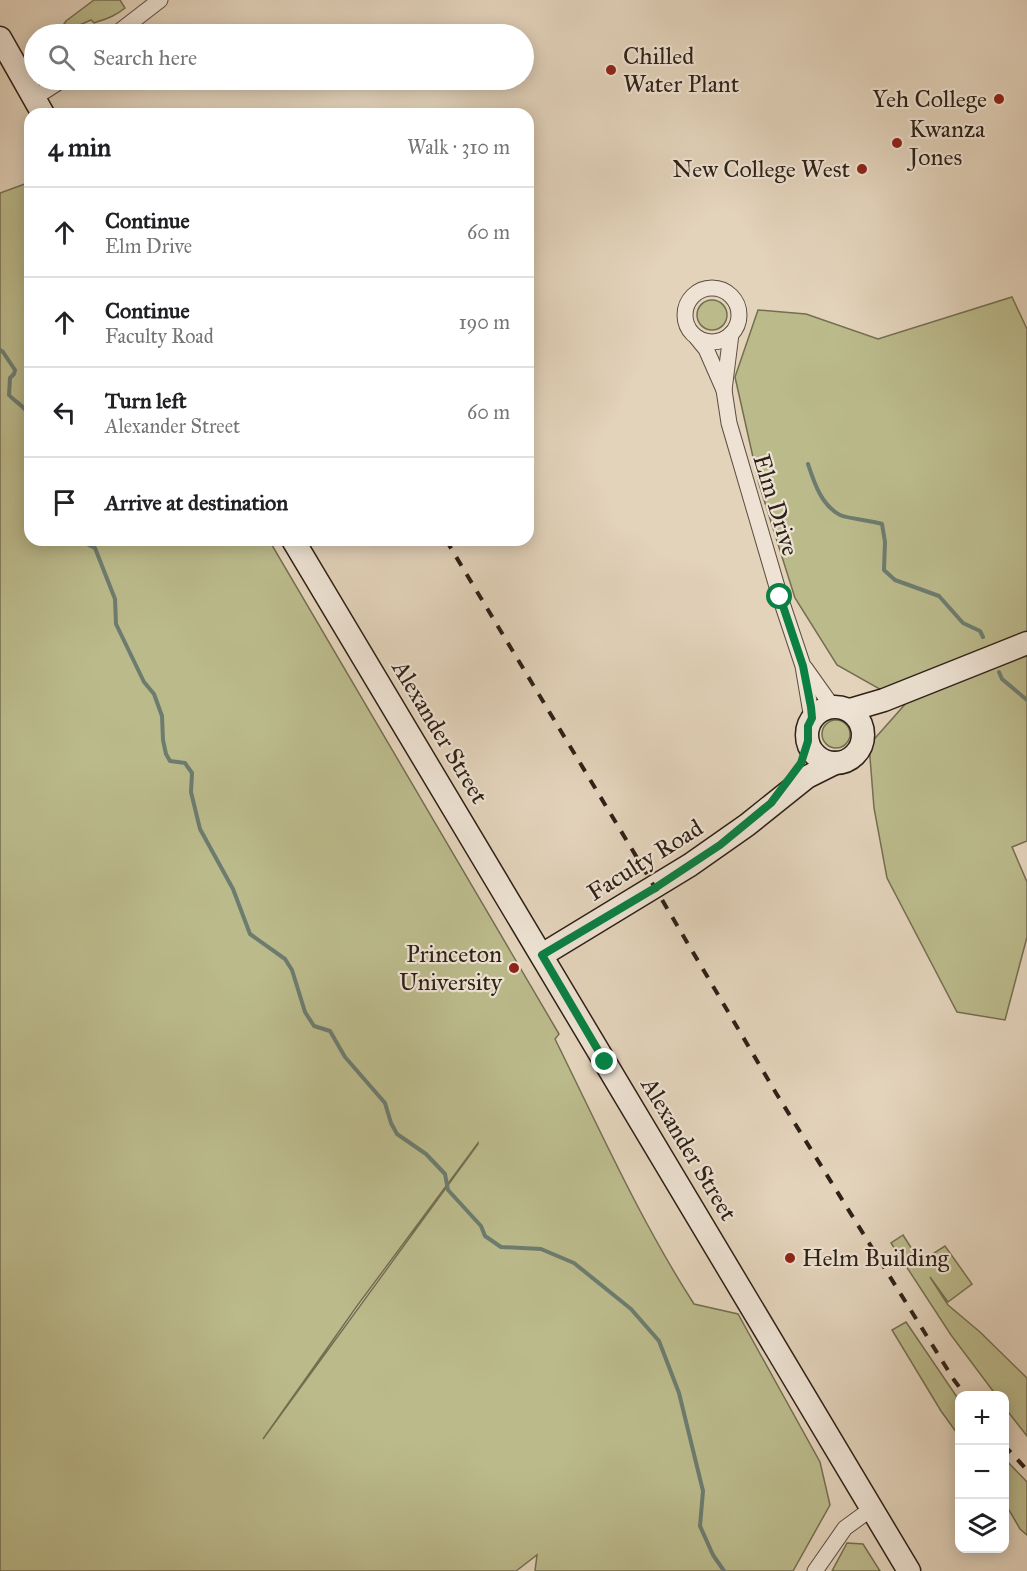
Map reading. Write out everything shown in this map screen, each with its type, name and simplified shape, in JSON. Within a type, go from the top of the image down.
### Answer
[{"type":"main road","points":[[0,38],[24,80]]},
{"type":"main road","points":[[30,90],[39,106]]},
{"type":"main road","name":"Alexander Street","points":[[297,546],[909,1571]]},
{"type":"main road","points":[[841,708],[857,716],[864,733],[856,755],[835,763],[817,757],[808,741],[808,726],[812,718],[824,709],[841,708],[900,694],[1027,643]]},
{"type":"main road","points":[[864,733],[900,694]]},
{"type":"main road","name":"Faculty Road","points":[[771,803],[801,763],[808,741]]},
{"type":"main road","name":"Faculty Road","points":[[542,955],[655,888],[747,825],[771,803],[807,777],[835,763]]},
{"type":"street","points":[[129,24],[160,0]]},
{"type":"street","points":[[39,106],[53,90]]},
{"type":"street","points":[[710,288],[725,291],[735,301],[739,318],[731,334],[717,342],[707,342],[697,338],[687,326],[684,317],[685,308],[695,293],[710,288]]},
{"type":"street","name":"Elm Drive","points":[[724,390],[731,334]]},
{"type":"street","name":"Elm Drive","points":[[697,338],[706,349],[724,390],[738,459],[803,666],[812,718]]},
{"type":"street","name":"Elm Drive","points":[[803,666],[841,708]]},
{"type":"street","points":[[815,1571],[845,1528],[871,1509]]},
{"type":"shaded area","points":[[94,0],[120,0],[125,8],[113,16],[94,23],[91,20],[82,24],[64,24]]},
{"type":"shaded area","points":[[24,184],[24,546],[273,546],[559,1034],[555,1039],[621,1173],[674,1272],[694,1304],[738,1314],[820,1462],[830,1505],[793,1571],[535,1571],[537,1555],[516,1571],[0,1571],[0,193]],"holes":[[[478,1143],[478,1144],[263,1439],[357,1306]]]},
{"type":"shaded area","points":[[1012,297],[1027,329],[1027,639],[883,691],[837,665],[795,598],[759,484],[735,377],[758,310],[806,314],[878,339]]},
{"type":"shaded area","points":[[712,300],[723,304],[727,315],[723,326],[712,330],[701,326],[697,315],[701,304]]},
{"type":"shaded area","points":[[1027,655],[1027,841],[1012,847],[1027,882],[1027,937],[1005,1020],[957,1012],[887,878],[874,808],[869,745],[908,701]]},
{"type":"shaded area","points":[[836,720],[846,724],[850,734],[846,744],[836,748],[826,744],[822,734],[826,724]]},
{"type":"shaded area","points":[[903,1235],[920,1262],[945,1246],[972,1284],[948,1302],[930,1277],[948,1305],[980,1332],[1027,1378],[1027,1436],[1009,1413],[1009,1391],[993,1391],[951,1335],[891,1243]]},
{"type":"shaded area","points":[[906,1322],[955,1394],[955,1430],[941,1411],[892,1330]]},
{"type":"shaded area","points":[[1009,1463],[1027,1482],[1027,1535],[1020,1529],[1009,1510]]},
{"type":"shaded area","points":[[847,1543],[863,1544],[880,1571],[832,1571]]},
{"type":"waterway","points":[[0,350],[15,370],[10,378],[9,395],[24,409]]},
{"type":"waterway","points":[[808,464],[819,492],[833,511],[840,515],[882,524],[885,542],[884,570],[895,580],[939,596],[963,623],[980,631],[983,637]]},
{"type":"waterway","points":[[91,546],[95,548],[115,599],[116,624],[144,682],[154,694],[162,716],[166,754],[170,761],[185,763],[192,773],[191,792],[200,829],[233,889],[250,934],[285,959],[292,970],[305,1012],[314,1026],[330,1031],[345,1057],[385,1103],[397,1134],[426,1154],[445,1174],[448,1190],[481,1226],[485,1236],[501,1247],[541,1249],[574,1263],[631,1309],[659,1341],[679,1393],[703,1491],[700,1526],[713,1555],[724,1571]]},
{"type":"waterway","points":[[999,672],[1002,679],[1027,700]]},
{"type":"railway","points":[[450,546],[776,1093],[962,1391]]},
{"type":"railway","points":[[1009,1450],[1027,1470]]},
{"type":"place","name":"Chilled Water Plant","points":[[611,70]]},
{"type":"place","name":"Yeh College","points":[[999,99]]},
{"type":"place","name":"Kwanza Jones","points":[[897,143]]},
{"type":"place","name":"New College West","points":[[862,169]]},
{"type":"place","name":"Princeton University","points":[[514,968]]},
{"type":"place","name":"Helm Building","points":[[790,1258]]},
{"type":"route","points":[[605,1062],[542,955],[655,888],[747,825],[771,803],[801,763],[808,741],[808,726],[812,718],[811,707],[803,666],[780,597]]}]
